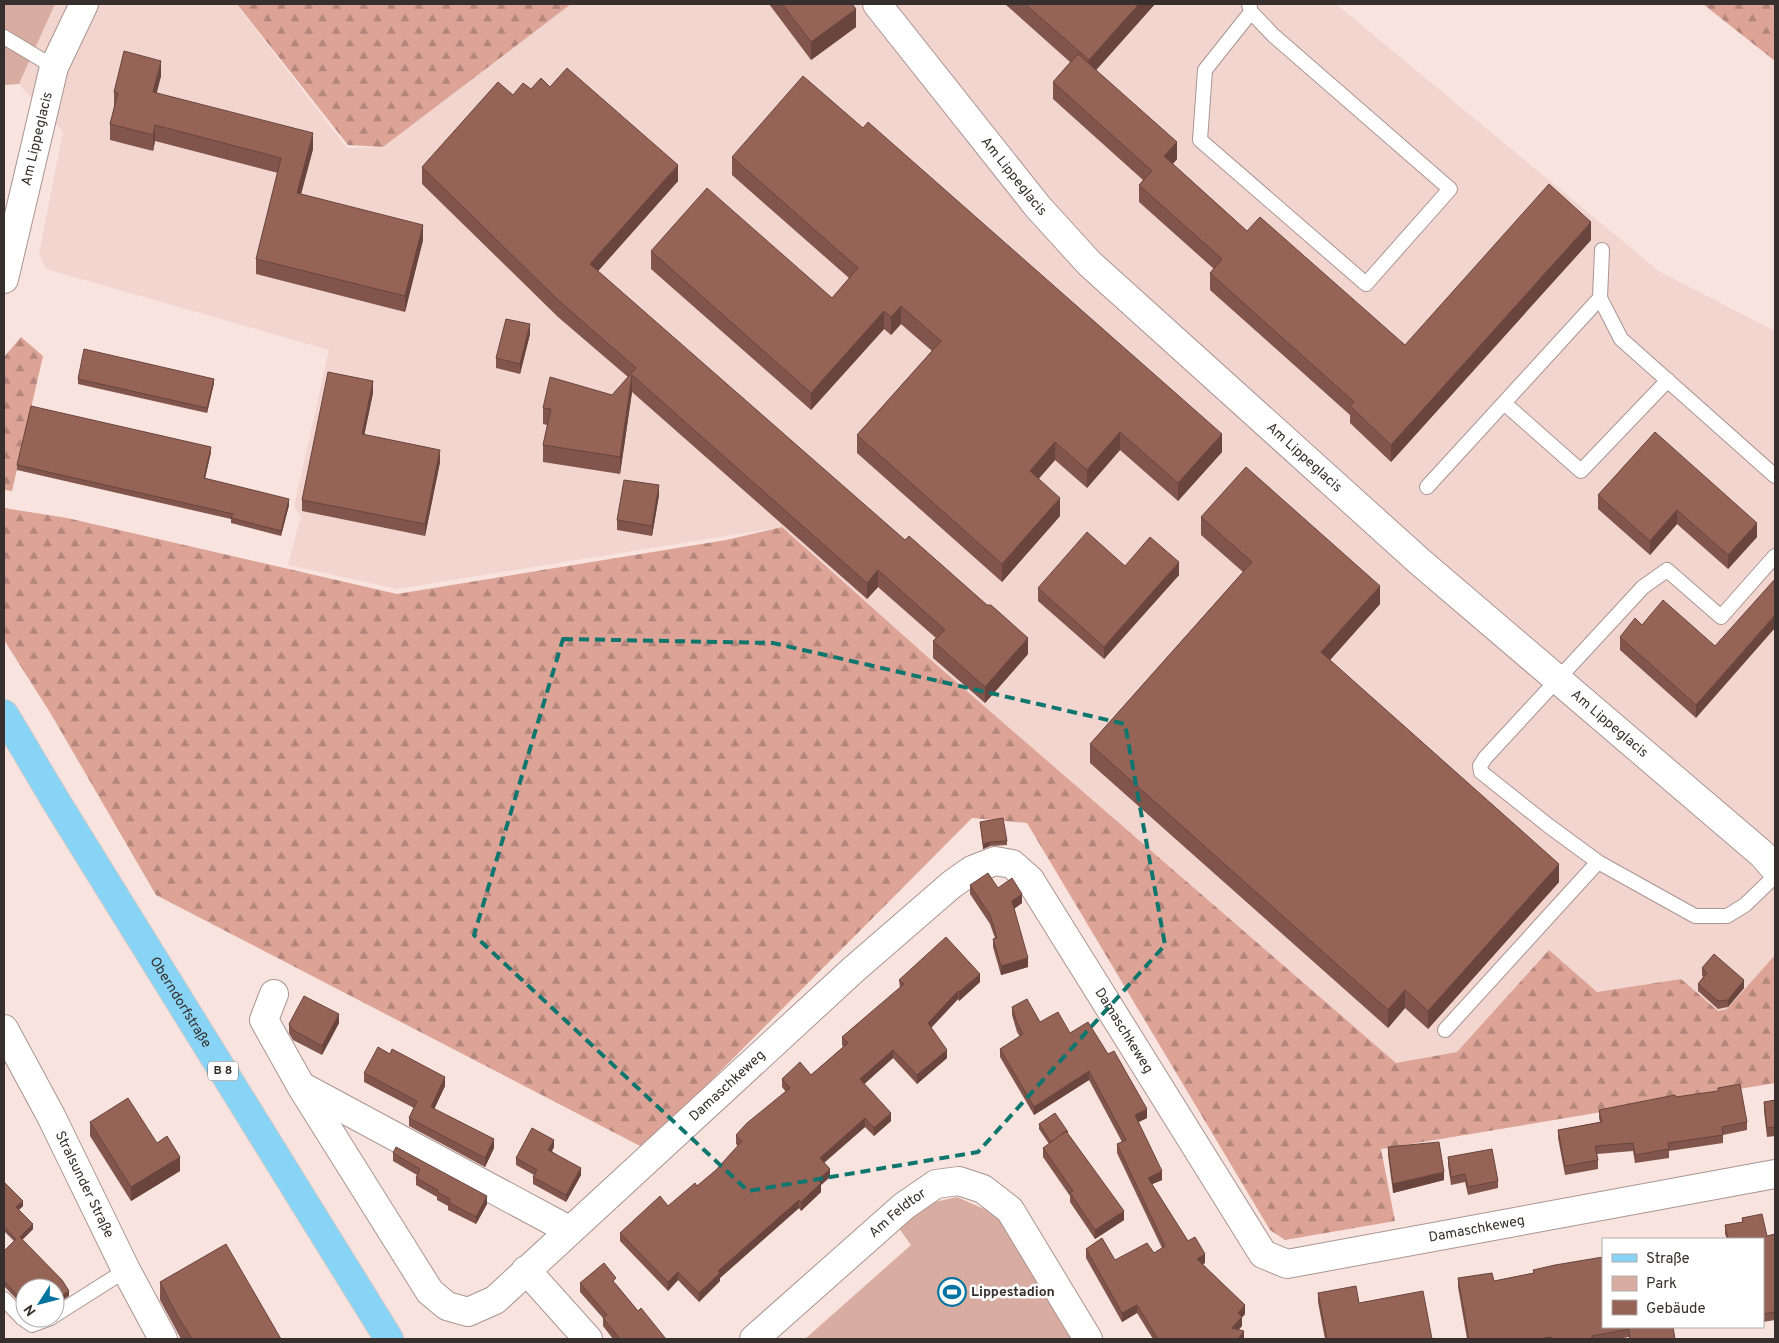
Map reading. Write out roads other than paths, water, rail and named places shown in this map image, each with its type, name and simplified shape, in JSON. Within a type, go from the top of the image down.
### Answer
[{"type":"main road","name":"Oberndorfstraße","points":[[4,714],[57,803],[389,1339]]},
{"type":"street","name":"Am Lippeglacis","points":[[4,279],[54,67],[84,4]]},
{"type":"street","name":"Am Lippeglacis","points":[[877,4],[1038,207],[1089,263],[1419,561],[1762,854],[1775,868]]},
{"type":"street","name":"Damaschkeweg","points":[[274,994],[264,1020],[301,1086],[430,1292],[447,1306],[468,1312],[495,1300],[846,976],[951,885],[972,870],[995,861],[1012,864],[1030,880],[1264,1254],[1287,1264],[1775,1174]]},
{"type":"street","name":"Stralsunder Straße","points":[[4,1030],[51,1116],[126,1270],[163,1339]]},
{"type":"street","points":[[301,1086],[569,1230]]},
{"type":"street","name":"Am Feldtor","points":[[754,1339],[904,1206],[936,1184],[959,1181],[983,1189],[1010,1210],[1088,1339]]},
{"type":"street","points":[[526,1270],[588,1339]]},
{"type":"lane","points":[[1250,8],[1273,35],[1450,189],[1366,284],[1200,140],[1205,70],[1250,8]]},
{"type":"lane","points":[[4,37],[54,67]]},
{"type":"lane","points":[[1602,250],[1600,298],[1621,339],[1775,476]]},
{"type":"lane","points":[[1427,487],[1600,298]]},
{"type":"lane","points":[[1504,403],[1581,471],[1668,380]]},
{"type":"lane","points":[[1775,556],[1721,618],[1666,570],[1644,586],[1485,758],[1480,766],[1481,772],[1548,826],[1598,862],[1695,916],[1727,916],[1745,905],[1775,876]]},
{"type":"lane","points":[[1445,1030],[1598,862]]},
{"type":"lane","points":[[65,1309],[126,1270]]},
{"type":"lane","points":[[4,1299],[15,1311]]},
{"type":"place","name":"Lippestadion","points":[[952,1292]]}]
